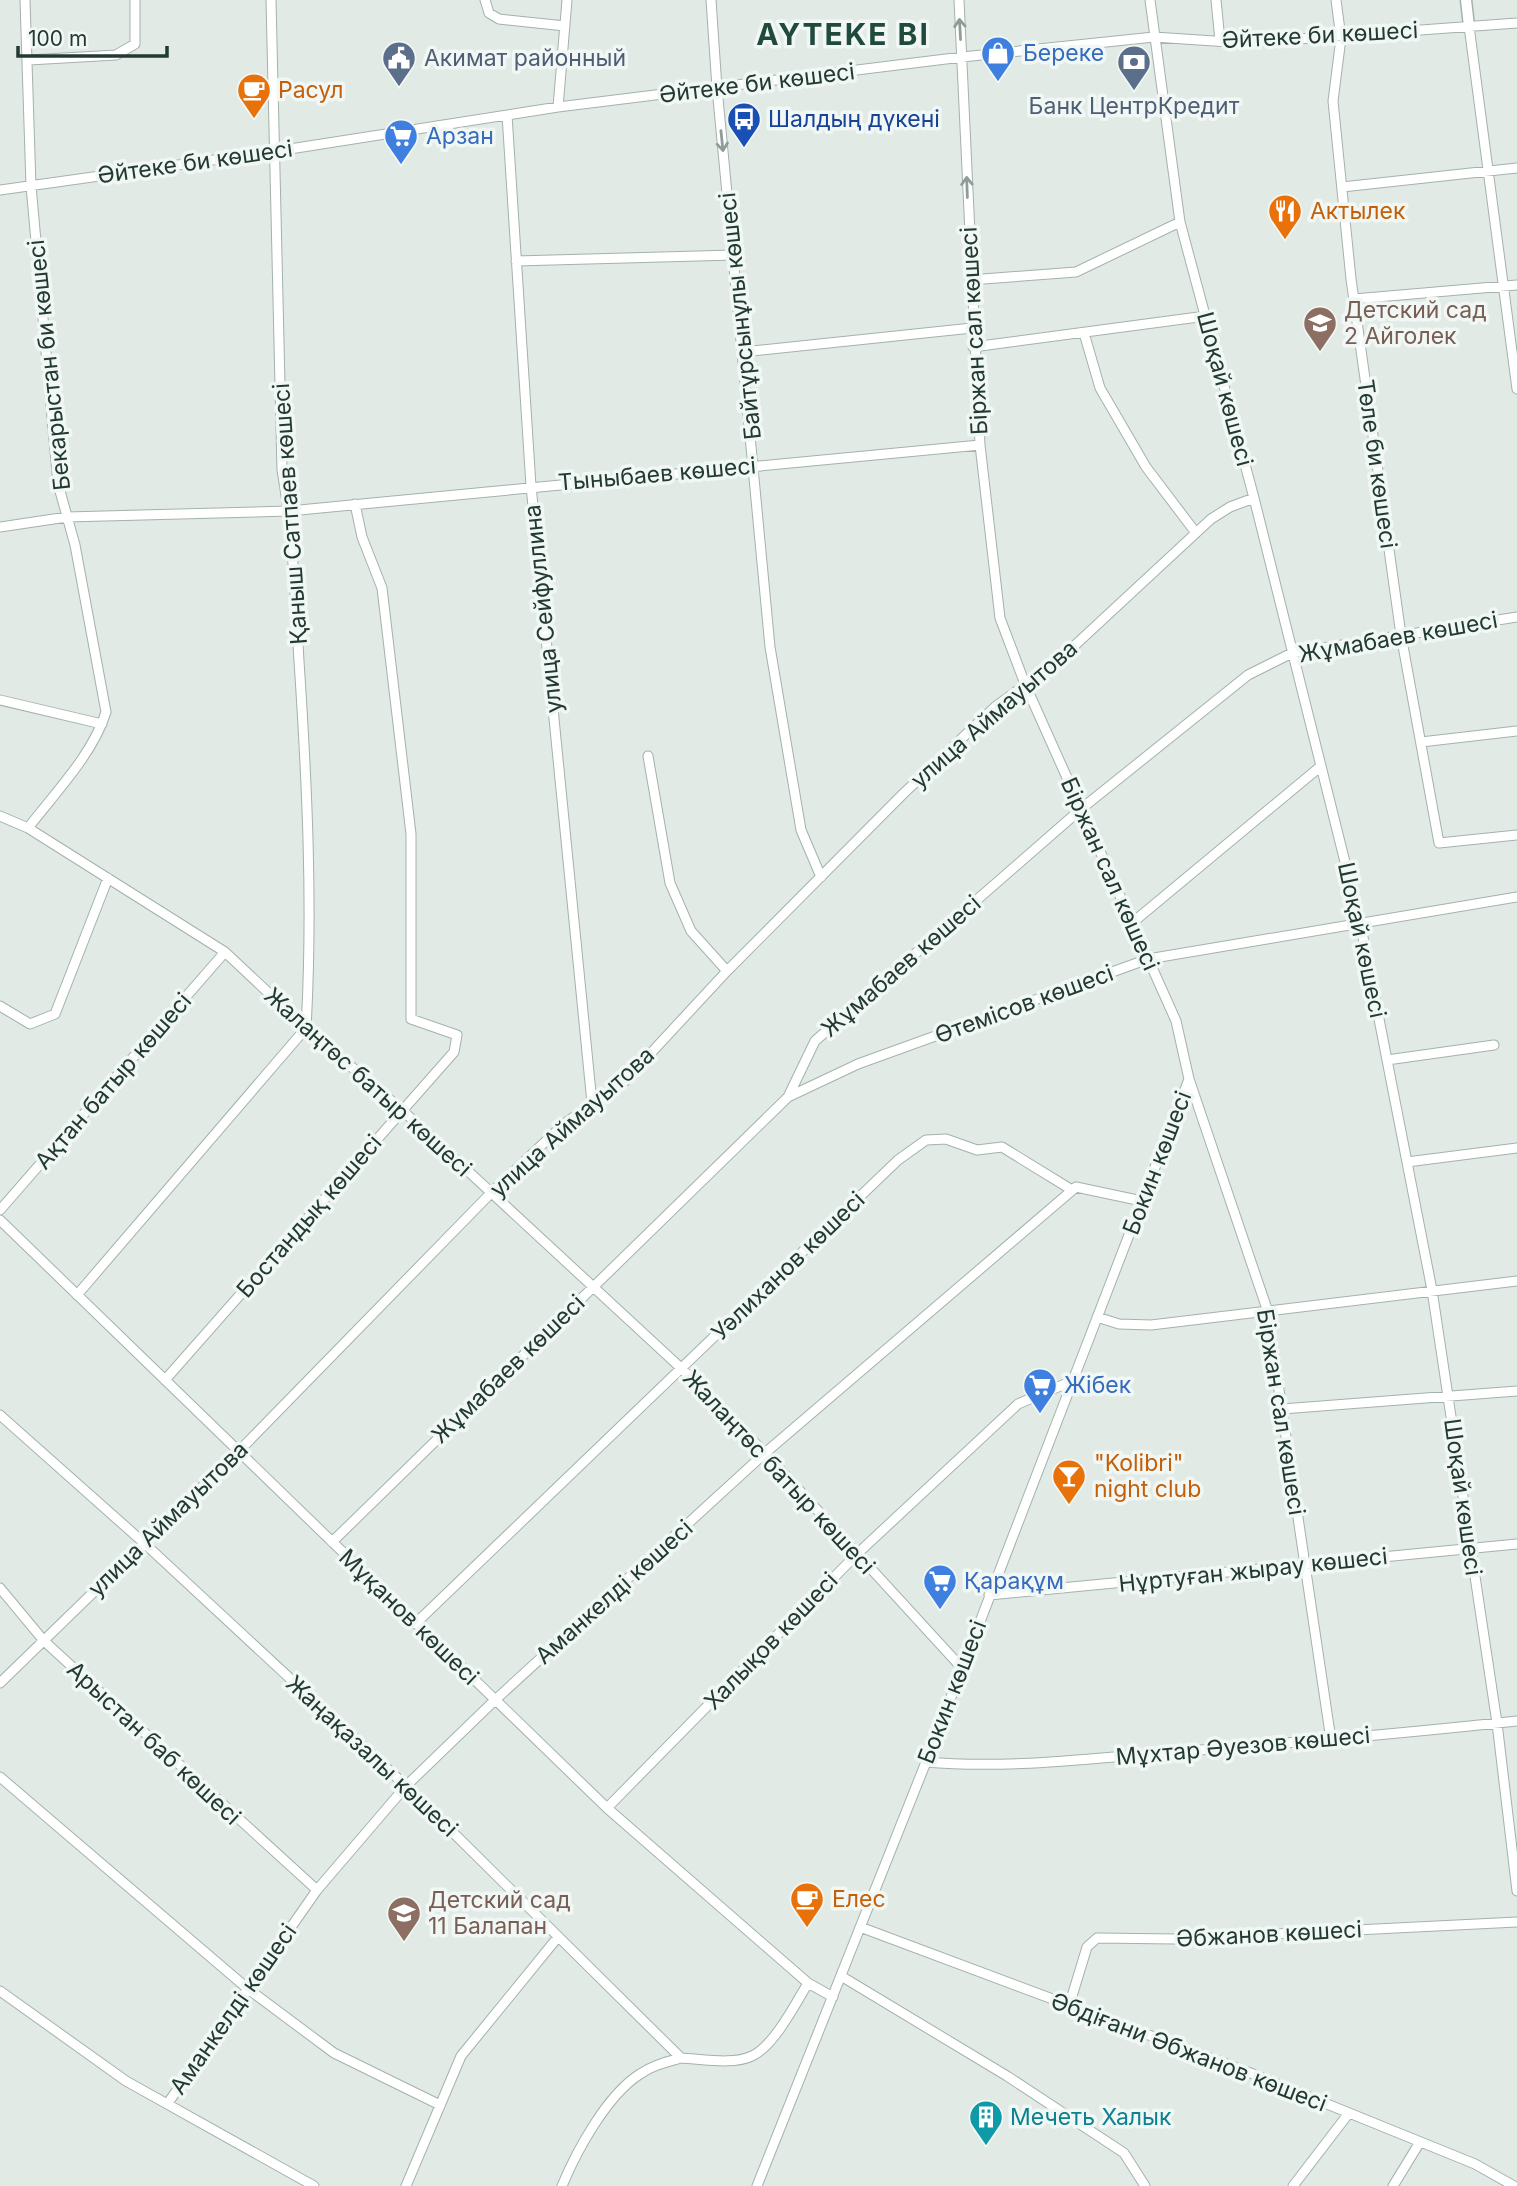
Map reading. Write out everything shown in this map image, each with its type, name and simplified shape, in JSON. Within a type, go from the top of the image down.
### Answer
[{"type":"street","name":"Бекарыстан би көшесі","points":[[25,0],[31,186],[58,484],[106,712],[102,724]]},
{"type":"street","points":[[29,60],[116,55],[135,44],[135,0]]},
{"type":"street","name":"Қаныш Сатпаев көшесі","points":[[271,0],[277,151],[282,470],[289,510],[303,726],[309,971],[306,1028]]},
{"type":"street","points":[[485,0],[489,13],[499,19],[565,26]]},
{"type":"street","points":[[558,107],[567,0]]},
{"type":"street","name":"Байтұрсынұлы көшесі","points":[[711,0],[770,647],[801,830],[821,877]]},
{"type":"street","name":"Біржан сал көшесі","points":[[959,0],[973,347],[980,445],[1000,618],[1025,684],[1176,1021],[1189,1079],[1267,1309],[1331,1740]]},
{"type":"street","name":"Шоқай көшесі","points":[[1150,0],[1180,222],[1254,498],[1360,922],[1432,1290],[1496,1723],[1517,1891]]},
{"type":"street","points":[[1216,0],[1220,41]]},
{"type":"street","name":"Төле би көшесі","points":[[1336,0],[1341,38],[1333,101],[1354,299],[1401,635],[1439,843],[1517,835]]},
{"type":"street","points":[[1466,0],[1517,389]]},
{"type":"street","name":"Әйтеке би көшесі","points":[[0,190],[277,151],[558,107],[962,57],[1154,37],[1244,43],[1341,38],[1517,23]]},
{"type":"street","name":"улица Сейфуллина","points":[[507,115],[531,486],[592,1103]]},
{"type":"street","points":[[1342,187],[1517,168]]},
{"type":"street","points":[[970,280],[1076,272],[1180,222]]},
{"type":"street","points":[[516,261],[734,255]]},
{"type":"street","points":[[1354,299],[1517,285]]},
{"type":"street","points":[[973,347],[1206,316]]},
{"type":"street","points":[[743,352],[972,328]]},
{"type":"street","points":[[1084,333],[1100,388],[1146,467],[1196,533]]},
{"type":"street","name":"Тыныбаев көшесі","points":[[0,527],[67,517],[289,510],[980,445]]},
{"type":"street","name":"улица Аймауытова","points":[[0,1683],[239,1451],[491,1193],[564,1124],[625,1081],[727,971],[903,794],[995,707],[1059,660],[1196,533],[1230,507],[1254,498]]},
{"type":"street","name":"Бостандық көшесі","points":[[165,1380],[454,1052],[457,1035],[411,1019],[411,834],[383,588],[362,537],[355,504]]},
{"type":"street","name":"Жұмабаев көшесі","points":[[332,1542],[788,1097],[815,1041],[1081,809],[1248,675],[1292,653],[1517,617]]},
{"type":"street","points":[[0,700],[102,724],[74,768],[28,828]]},
{"type":"street","points":[[1420,742],[1517,731]]},
{"type":"street","points":[[648,756],[670,883],[691,932],[727,971]]},
{"type":"street","points":[[1132,923],[1321,766]]},
{"type":"street","name":"Жалаңтөс батыр көшесі","points":[[0,816],[28,828],[225,952],[306,1028],[402,1110],[682,1369],[765,1453],[961,1667]]},
{"type":"street","points":[[0,1006],[30,1024],[55,1014],[108,878]]},
{"type":"street","name":"Өтемісов көшесі","points":[[788,1097],[858,1064],[1148,959],[1517,897]]},
{"type":"street","name":"Ақтан батыр көшесі","points":[[0,1210],[225,952]]},
{"type":"street","points":[[77,1295],[306,1028]]},
{"type":"street","points":[[1387,1060],[1494,1045]]},
{"type":"street","name":"Бокин көшесі","points":[[757,2186],[926,1762],[1189,1079]]},
{"type":"street","name":"Уәлиханов көшесі","points":[[415,1624],[898,1160],[926,1140],[946,1139],[977,1150],[1002,1147],[1072,1190]]},
{"type":"street","points":[[1407,1162],[1517,1148]]},
{"type":"street","points":[[1072,1190],[1076,1188],[1142,1201]]},
{"type":"street","name":"Аманкелді көшесі","points":[[168,2103],[317,1890],[406,1786],[494,1701],[765,1453],[1072,1190]]},
{"type":"street","name":"Мұқанов көшесі","points":[[0,1220],[607,1808],[808,1983],[833,1997]]},
{"type":"street","points":[[1097,1317],[1119,1324],[1151,1325],[1517,1281]]},
{"type":"street","name":"Халықов көшесі","points":[[607,1808],[857,1554],[1018,1404],[1072,1381]]},
{"type":"street","points":[[1282,1409],[1517,1391]]},
{"type":"street","name":"Жаңақазалы көшесі","points":[[0,1415],[144,1543],[406,1786],[681,2058]]},
{"type":"street","name":"Нұртуған жырау көшесі","points":[[989,1595],[1517,1544]]},
{"type":"street","name":"Арыстан баб көшесі","points":[[0,1588],[44,1641],[317,1890]]},
{"type":"street","name":"Мұхтар Әуезов көшесі","points":[[926,1762],[968,1766],[1331,1740],[1517,1721]]},
{"type":"street","points":[[0,1777],[248,1989],[334,2053],[440,2105]]},
{"type":"street","name":"Әбжанов көшесі","points":[[1069,2006],[1087,1947],[1097,1938],[1176,1939],[1517,1922]]},
{"type":"street","name":"Әбдіғани Әбжанов көшесі","points":[[860,1927],[1420,2141],[1475,2164],[1514,2186]]},
{"type":"street","points":[[406,2186],[461,2056],[558,1937]]},
{"type":"street","points":[[841,1976],[1007,2076],[1124,2152],[1145,2186]]},
{"type":"street","points":[[562,2186],[573,2160],[615,2099],[638,2075],[658,2064],[681,2058],[741,2059],[753,2056],[788,2017],[808,1983]]},
{"type":"street","points":[[0,1991],[106,2068],[314,2186]]},
{"type":"street","points":[[1293,2186],[1349,2113]]},
{"type":"street","points":[[1393,2186],[1420,2141]]},
{"type":"place","name":"Береке","points":[[998,83]]},
{"type":"place","name":"Акимат районный","points":[[399,88]]},
{"type":"place","name":"Банк ЦентрКредит","points":[[1134,92]]},
{"type":"place","name":"Расул","points":[[254,120]]},
{"type":"place","name":"Шалдың дүкені","points":[[744,149]]},
{"type":"place","name":"Арзан","points":[[401,166]]},
{"type":"place","name":"Актылек","points":[[1285,241]]},
{"type":"place","name":"Детский сад 2 Айголек","points":[[1320,353]]},
{"type":"place","name":"Жібек","points":[[1040,1415]]},
{"type":"place","name":"\"Kolibri\" night club","points":[[1069,1506]]},
{"type":"place","name":"Қарақұм","points":[[940,1611]]},
{"type":"place","name":"Елес","points":[[807,1929]]},
{"type":"place","name":"Детский сад 11 Балапан","points":[[404,1943]]},
{"type":"place","name":"Мечеть Халык","points":[[986,2147]]},
{"type":"district","name":"AYTEKE BI","points":[[843,35]]}]
